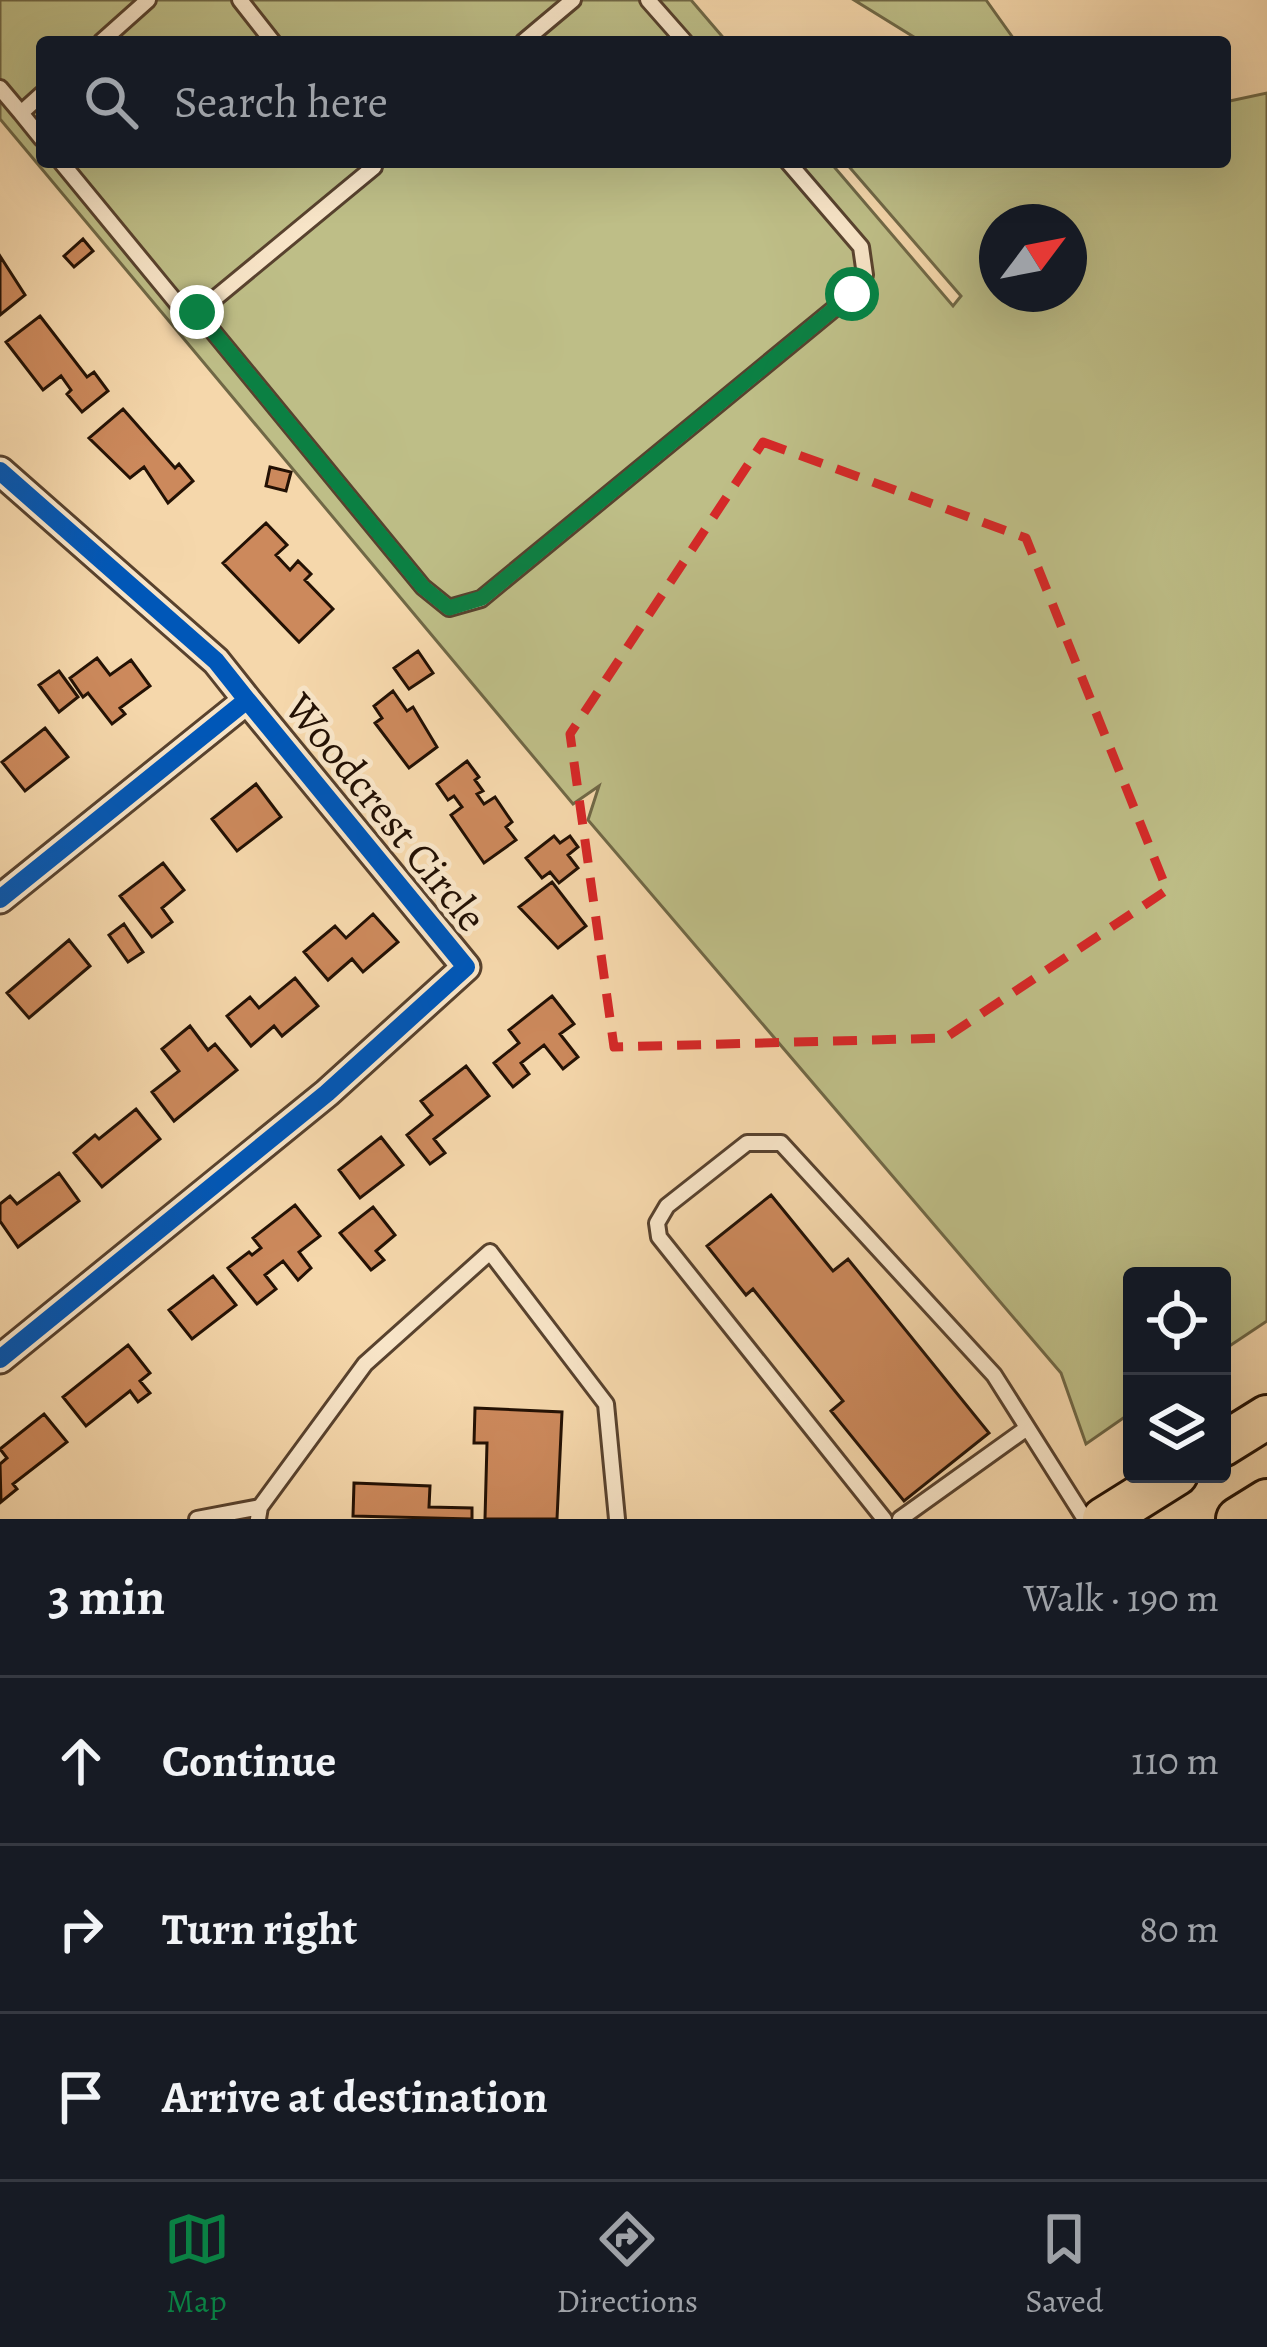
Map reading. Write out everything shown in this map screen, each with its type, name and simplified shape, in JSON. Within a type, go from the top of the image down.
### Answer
[{"type":"main road","points":[[1231,1439],[1267,1417]]},
{"type":"main road","points":[[1104,1519],[1162,1483]]},
{"type":"main road","points":[[1238,1519],[1267,1501]]},
{"type":"street","points":[[0,471],[217,661],[248,700]]},
{"type":"street","name":"Woodcrest Circle","points":[[0,899],[248,700],[466,968],[328,1093],[0,1359]]},
{"type":"lane","points":[[108,36],[148,0]]},
{"type":"lane","points":[[240,0],[269,36]]},
{"type":"lane","points":[[530,36],[573,0]]},
{"type":"lane","points":[[649,0],[680,36]]},
{"type":"lane","points":[[0,88],[36,132]]},
{"type":"lane","points":[[21,113],[36,99]]},
{"type":"lane","points":[[66,168],[190,320],[369,168]]},
{"type":"lane","points":[[197,312],[423,587],[449,608],[482,598],[852,294],[865,275],[861,247],[793,168]]},
{"type":"lane","points":[[884,1519],[659,1237],[657,1222],[667,1206],[748,1143],[781,1143],[994,1375],[1085,1519]]},
{"type":"lane","points":[[197,1519],[259,1513],[365,1364],[490,1252],[606,1404],[617,1519]]},
{"type":"lane","points":[[900,1519],[1028,1428]]},
{"type":"highlighted area","points":[[763,442],[1026,538],[1167,890],[945,1038],[614,1047],[570,734]]},
{"type":"green space","points":[[0,0],[691,0],[722,36],[36,36],[36,162],[0,119]]},
{"type":"green space","points":[[854,0],[986,0],[1012,36],[912,36]]},
{"type":"green space","points":[[1267,93],[1267,1321],[1231,1345],[1231,1267],[1123,1267],[1123,1418],[1086,1444],[1061,1373],[588,820],[599,786],[573,804],[41,168],[835,168],[953,306],[961,296],[850,168],[1231,168],[1231,101]]},
{"type":"building","points":[[83,239],[93,251],[74,267],[64,256]]},
{"type":"building","points":[[0,256],[25,295],[0,315]]},
{"type":"building","points":[[40,316],[87,377],[94,372],[108,391],[82,412],[67,394],[71,390],[61,376],[43,390],[6,342]]},
{"type":"building","points":[[123,409],[175,468],[179,464],[193,481],[168,503],[144,467],[130,478],[89,438]]},
{"type":"building","points":[[270,467],[291,472],[286,491],[266,486]]},
{"type":"building","points":[[266,523],[287,545],[276,555],[290,570],[298,561],[311,574],[305,580],[333,609],[299,642],[223,563]]},
{"type":"building","points":[[418,651],[433,673],[409,689],[394,668]]},
{"type":"building","points":[[97,658],[110,675],[131,660],[150,686],[120,708],[125,714],[112,724],[70,678]]},
{"type":"building","points":[[59,671],[78,697],[59,712],[39,685]]},
{"type":"building","points":[[393,691],[407,711],[413,707],[437,747],[409,768],[375,723],[382,718],[374,706]]},
{"type":"building","points":[[45,728],[68,757],[25,791],[2,762]]},
{"type":"building","points":[[467,761],[479,777],[475,780],[483,791],[477,794],[484,804],[495,797],[512,822],[506,827],[516,840],[484,863],[451,815],[462,807],[454,796],[448,800],[437,784]]},
{"type":"building","points":[[256,784],[281,817],[237,851],[212,819]]},
{"type":"building","points":[[554,836],[560,843],[570,836],[578,847],[568,855],[578,868],[559,883],[550,872],[542,878],[526,858]]},
{"type":"building","points":[[163,863],[184,890],[162,908],[172,922],[152,937],[120,896]]},
{"type":"building","points":[[552,882],[586,926],[558,948],[519,907]]},
{"type":"building","points":[[373,914],[398,942],[363,972],[352,959],[328,980],[304,952],[335,926],[346,938]]},
{"type":"building","points":[[124,924],[143,952],[128,962],[109,935]]},
{"type":"building","points":[[69,940],[90,966],[29,1018],[7,993]]},
{"type":"building","points":[[295,978],[318,1006],[282,1036],[274,1026],[251,1046],[227,1016],[250,997],[259,1008]]},
{"type":"building","points":[[552,996],[574,1024],[560,1034],[578,1057],[563,1069],[544,1045],[521,1063],[529,1074],[513,1087],[494,1063],[519,1043],[509,1030]]},
{"type":"building","points":[[190,1026],[208,1050],[215,1044],[237,1070],[174,1121],[152,1092],[179,1071],[162,1049]]},
{"type":"building","points":[[466,1066],[489,1096],[434,1139],[445,1153],[430,1164],[407,1135],[432,1115],[421,1101]]},
{"type":"building","points":[[136,1109],[160,1139],[102,1187],[74,1153]]},
{"type":"building","points":[[381,1137],[403,1165],[360,1198],[339,1170]]},
{"type":"building","points":[[59,1173],[79,1201],[18,1247],[0,1221],[0,1204],[10,1196],[17,1204]]},
{"type":"building","points":[[771,1195],[833,1271],[848,1259],[989,1433],[904,1501],[831,1411],[843,1401],[753,1289],[746,1295],[707,1246]]},
{"type":"building","points":[[295,1205],[320,1236],[299,1252],[311,1268],[298,1280],[283,1261],[265,1275],[276,1289],[257,1304],[228,1268],[261,1248],[253,1238]]},
{"type":"building","points":[[373,1207],[395,1235],[376,1251],[384,1260],[371,1270],[340,1233]]},
{"type":"building","points":[[213,1276],[236,1305],[192,1339],[169,1310]]},
{"type":"building","points":[[128,1345],[150,1373],[140,1381],[150,1393],[138,1402],[130,1391],[86,1426],[63,1397]]},
{"type":"building","points":[[475,1408],[562,1412],[557,1519],[485,1519],[487,1443],[474,1443]]},
{"type":"building","points":[[44,1414],[67,1442],[13,1484],[17,1489],[1,1502],[0,1464],[7,1458],[0,1449]]},
{"type":"building","points":[[354,1483],[430,1486],[429,1507],[472,1508],[472,1519],[353,1516]]},
{"type":"cycle path","points":[[0,471],[216,661],[247,700]]},
{"type":"cycle path","points":[[0,899],[247,700],[466,967],[327,1093],[0,1359]]},
{"type":"route","points":[[197,312],[423,587],[449,608],[482,598],[852,294]]}]
